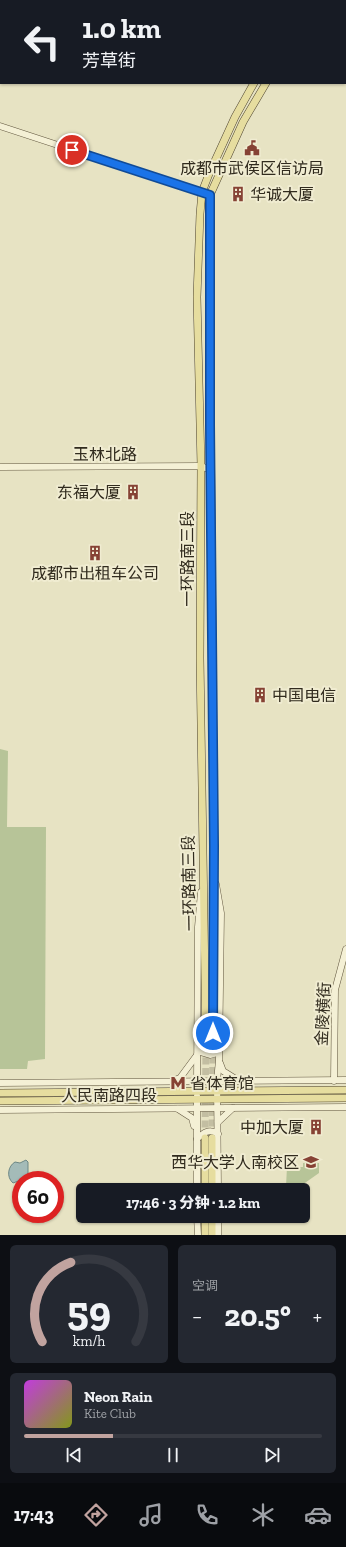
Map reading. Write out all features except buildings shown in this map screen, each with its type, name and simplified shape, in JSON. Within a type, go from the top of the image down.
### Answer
[{"type":"main road","name":"一环路南三段","points":[[213,1047],[203,860],[200,658],[201,466],[197,297],[202,192],[235,117],[253,84]]},
{"type":"main road","name":"一环路南三段","points":[[213,1047],[210,195],[243,122],[265,84]]},
{"type":"main road","points":[[201,542],[205,537],[210,539],[211,542]]},
{"type":"main road","points":[[197,1095],[217,1091],[346,1090]]},
{"type":"main road","name":"人民南路四段","points":[[0,1093],[197,1095],[218,1099],[346,1098]]},
{"type":"main road","name":"人民南路四段","points":[[0,1101],[197,1095]]},
{"type":"main road","points":[[206,1183],[212,1136]]},
{"type":"main road","points":[[212,1136],[212,1183]]},
{"type":"main road","points":[[205,1223],[205,1235]]},
{"type":"main road","points":[[212,1223],[212,1235]]},
{"type":"street","points":[[0,126],[210,195]]},
{"type":"street","name":"玉林北路","points":[[0,467],[201,466],[210,470]]},
{"type":"street","points":[[197,1183],[196,1108],[198,1054],[198,927],[203,860]]},
{"type":"street","name":"金陵横街","points":[[334,1081],[335,990],[346,949]]},
{"type":"street","points":[[198,1046],[200,1052],[210,1055],[218,1053],[213,1047]]},
{"type":"street","points":[[213,1047],[223,1071],[240,1081]]},
{"type":"street","points":[[170,1082],[180,1078],[198,1054]]},
{"type":"street","points":[[212,1136],[218,1122],[217,1091],[219,1060]]},
{"type":"street","name":"人民南路四段","points":[[0,1083],[346,1080]]},
{"type":"street","name":"人民南路四段","points":[[0,1110],[346,1107]]},
{"type":"street","points":[[177,1108],[192,1118],[197,1136]]},
{"type":"street","points":[[218,1122],[233,1108]]},
{"type":"street","points":[[197,1136],[206,1132],[214,1131],[212,1136],[217,1183]]},
{"type":"street","points":[[197,1223],[198,1235]]},
{"type":"street","points":[[218,1223],[218,1235]]},
{"type":"green space","points":[[0,749],[8,751],[7,827],[46,827],[45,1059],[28,1061],[27,1069],[0,1069]]},
{"type":"green space","points":[[303,1163],[319,1163],[319,1173],[305,1183],[286,1183],[287,1167],[303,1167]]},
{"type":"water","points":[[26,1160],[28,1162],[28,1171],[12,1171],[12,1182],[9,1178],[9,1169],[15,1162],[20,1163]]},
{"type":"tunnel","points":[[205,1138],[206,1047]]},
{"type":"tunnel","points":[[212,1137],[213,1048]]},
{"type":"place","name":"成都市武侯区信访局","points":[[252,148]]},
{"type":"place","name":"华诚大厦","points":[[238,194]]},
{"type":"place","name":"东福大厦","points":[[133,492]]},
{"type":"place","name":"成都市出租车公司","points":[[95,553]]},
{"type":"place","name":"中国电信","points":[[260,695]]},
{"type":"place","name":"省体育馆","points":[[178,1083]]},
{"type":"place","name":"中加大厦","points":[[316,1127]]},
{"type":"place","name":"西华大学人南校区","points":[[311,1162]]},
{"type":"route","points":[[72,150],[210,195],[210,425],[214,846],[213,1033]]}]
